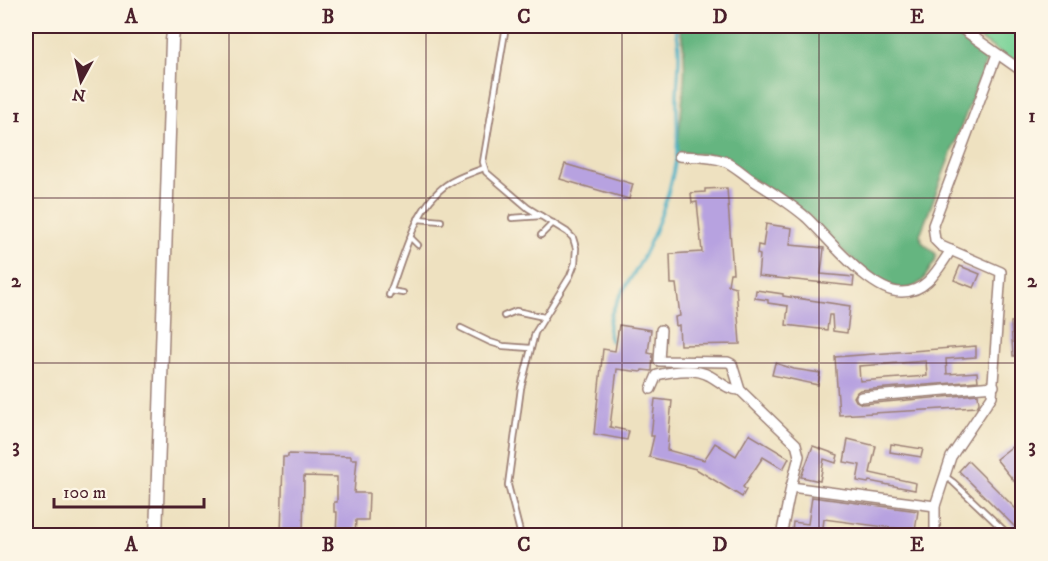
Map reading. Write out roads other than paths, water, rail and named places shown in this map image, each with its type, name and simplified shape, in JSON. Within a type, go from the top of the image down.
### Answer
[{"type":"street","points":[[156,536],[174,26]]},
{"type":"street","points":[[958,26],[1023,70]]},
{"type":"street","points":[[935,536],[935,506],[945,476],[958,446],[992,396],[1001,272],[941,246],[935,240],[933,225],[997,54]]},
{"type":"street","points":[[679,156],[714,158],[727,162],[774,193],[806,218],[877,285],[888,291],[916,290],[927,284],[951,250]]},
{"type":"street","points":[[661,330],[659,361],[728,362],[734,367],[741,390],[796,444],[799,456],[781,536]]},
{"type":"street","points":[[651,389],[657,375],[696,371],[709,375],[728,388],[741,390]]},
{"type":"street","points":[[861,397],[994,386]]},
{"type":"street","points":[[791,487],[935,506]]},
{"type":"lane","points":[[506,26],[483,162],[484,168],[528,208],[567,232],[573,238],[576,248],[575,263],[570,276],[544,316],[530,348],[521,388],[508,485],[521,536]]},
{"type":"lane","points":[[403,293],[390,293],[418,219],[434,196],[447,184],[484,168]]},
{"type":"lane","points":[[512,218],[541,216]]},
{"type":"lane","points":[[418,219],[441,221]]},
{"type":"lane","points":[[541,235],[553,223]]},
{"type":"lane","points":[[411,238],[418,245]]},
{"type":"lane","points":[[504,316],[516,311],[544,316]]},
{"type":"lane","points":[[461,328],[503,346],[530,348]]},
{"type":"lane","points":[[945,476],[1010,536]]},
{"type":"waterway","points":[[611,341],[609,331],[613,310],[653,235],[667,197],[676,159],[679,60],[675,26]]}]
